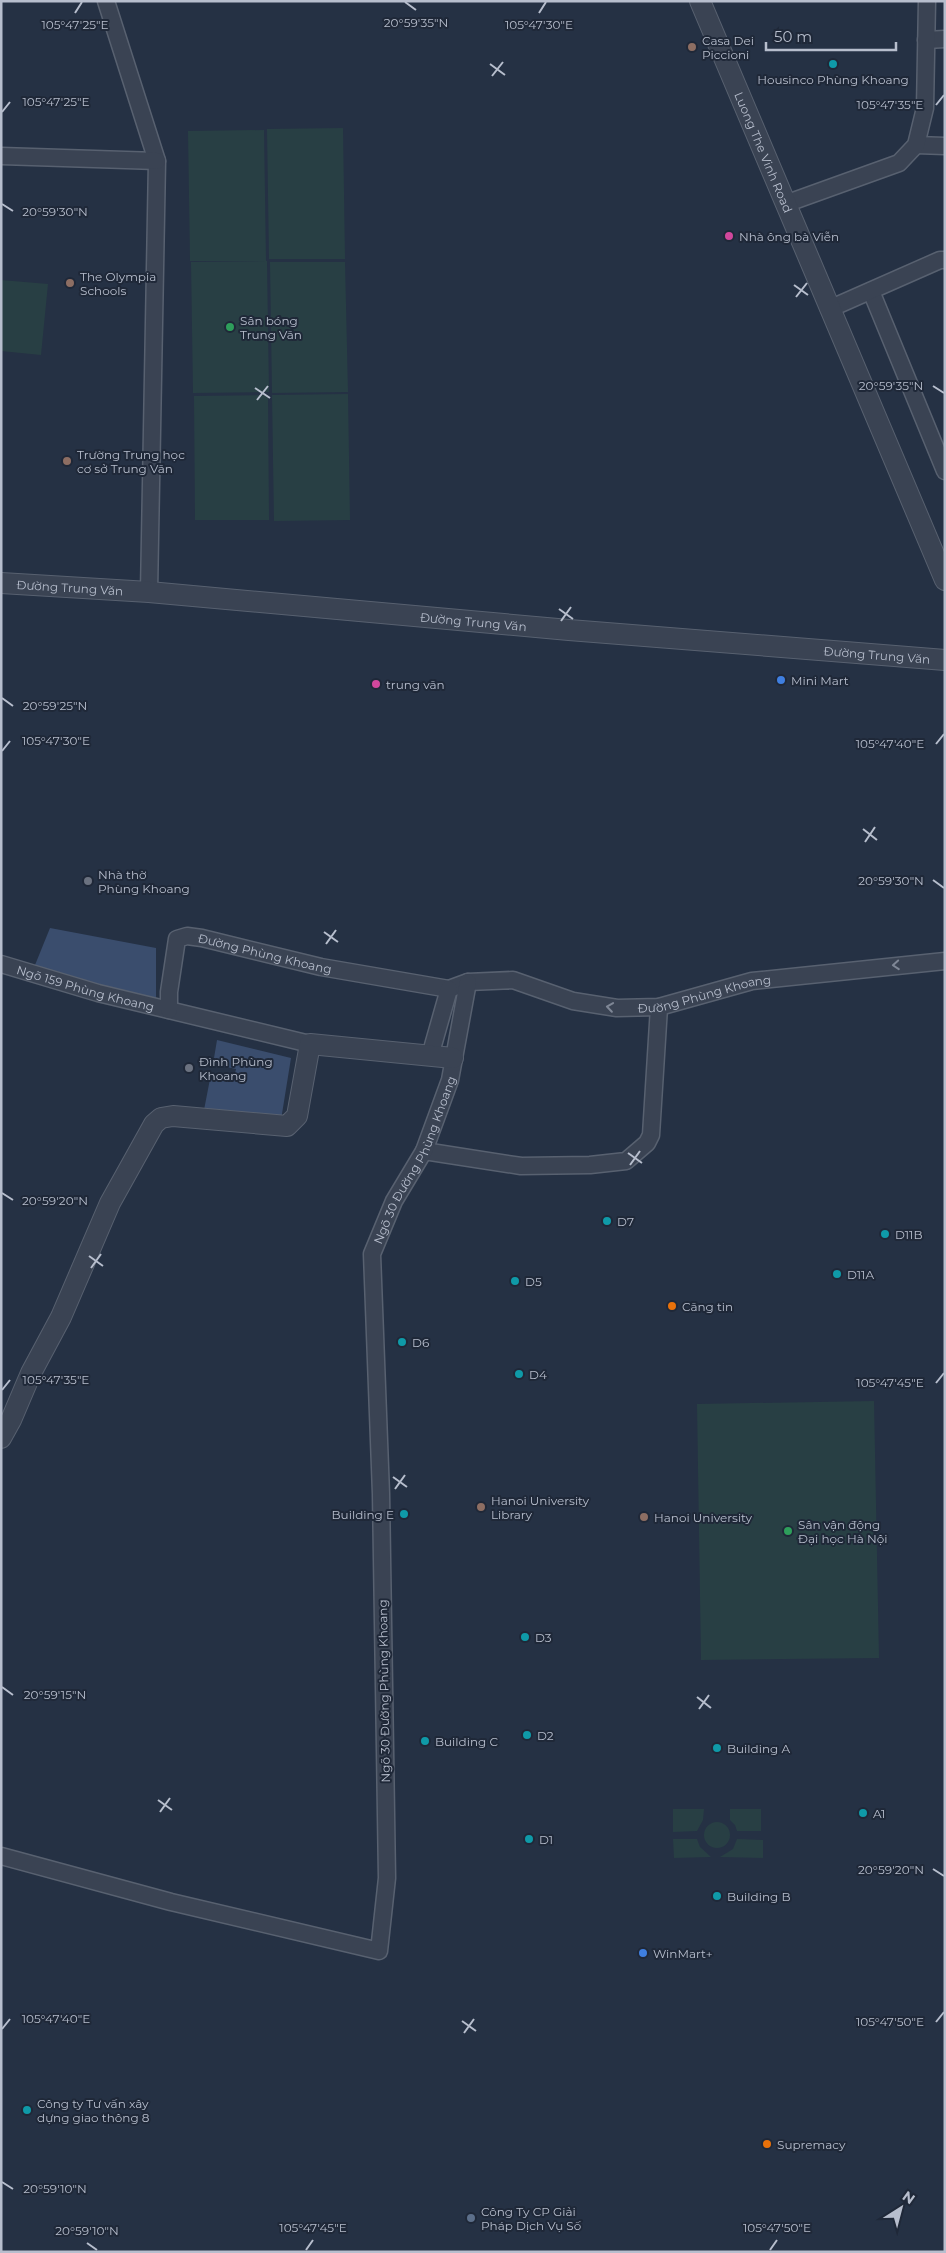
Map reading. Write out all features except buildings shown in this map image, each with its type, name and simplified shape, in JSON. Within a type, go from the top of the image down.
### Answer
[{"type":"street","points":[[106,1],[157,161],[149,592]]},
{"type":"street","name":"Luong The Vinh Road","points":[[700,1],[945,580]]},
{"type":"street","points":[[785,204],[899,163],[916,145],[925,108],[927,1]]},
{"type":"street","points":[[926,40],[945,40]]},
{"type":"street","points":[[916,145],[945,146]]},
{"type":"street","points":[[1,156],[157,161]]},
{"type":"street","points":[[830,309],[940,260],[945,260]]},
{"type":"street","points":[[871,291],[945,471]]},
{"type":"street","name":"Đường Trung Văn","points":[[1,583],[149,592],[569,630],[945,660]]},
{"type":"street","name":"Đường Phùng Khoang","points":[[169,1010],[169,992],[177,939],[187,936],[321,967],[449,990],[468,982],[513,980],[572,1001],[617,1008],[658,1007],[752,981],[945,961]]},
{"type":"street","name":"Ngõ 159 Phùng Khoang","points":[[1,964],[98,993],[169,1010]]},
{"type":"street","points":[[169,1010],[310,1044],[453,1058],[468,982]]},
{"type":"street","points":[[430,1056],[449,990]]},
{"type":"street","points":[[424,1151],[521,1166],[590,1165],[626,1162],[647,1143],[651,1135],[658,1007]]},
{"type":"street","points":[[1,1438],[11,1420],[31,1373],[61,1317],[110,1203],[154,1124],[161,1118],[173,1116],[287,1126],[297,1116],[310,1044]]},
{"type":"street","name":"Ngõ 30 Đường Phùng Khoang","points":[[1,1856],[171,1902],[379,1951],[388,1878],[381,1494],[372,1254],[394,1201],[424,1151],[450,1080],[453,1058]]},
{"type":"green space","points":[[343,128],[345,259],[269,259],[267,129]]},
{"type":"green space","points":[[264,130],[266,261],[190,261],[188,131]]},
{"type":"green space","name":"Sân bóng Trung Văn","points":[[267,261],[269,392],[193,393],[191,262]]},
{"type":"green space","name":"Sân bóng Trung Văn","points":[[270,262],[345,262],[348,392],[272,393]]},
{"type":"green space","points":[[1,280],[48,284],[41,355],[1,351]]},
{"type":"green space","points":[[348,394],[350,520],[274,521],[272,395]]},
{"type":"green space","points":[[268,395],[269,520],[195,520],[194,396]]},
{"type":"green space","name":"Sân vận động Đại học Hà Nội","points":[[874,1401],[879,1658],[701,1660],[697,1404]]},
{"type":"green space","points":[[673,1809],[704,1809],[703,1820],[697,1831],[673,1832]]},
{"type":"green space","points":[[730,1809],[761,1809],[761,1831],[737,1831],[735,1825],[730,1820]]},
{"type":"green space","points":[[717,1822],[726,1826],[730,1835],[726,1844],[717,1848],[708,1844],[704,1835],[708,1826]]},
{"type":"green space","points":[[673,1839],[697,1839],[700,1847],[711,1857],[674,1858]]},
{"type":"green space","points":[[737,1839],[763,1840],[763,1858],[720,1857],[733,1849]]},
{"type":"water","points":[[50,928],[156,948],[156,1002],[33,970]]},
{"type":"water","points":[[217,1040],[291,1058],[281,1120],[204,1110],[210,1079],[233,1082],[236,1069],[213,1064]]},
{"type":"place","name":"Casa Dei Piccioni","points":[[692,47]]},
{"type":"place","name":"Housinco Phùng Khoang","points":[[833,64]]},
{"type":"place","name":"Nhà ông bà Viễn","points":[[729,236]]},
{"type":"place","name":"The Olympia Schools","points":[[70,283]]},
{"type":"place","name":"Sân bóng Trung Văn","points":[[230,327]]},
{"type":"place","name":"Trường Trung học cơ sở Trung Văn","points":[[67,461]]},
{"type":"place","name":"Mini Mart","points":[[781,680]]},
{"type":"place","name":"trung văn","points":[[376,684]]},
{"type":"place","name":"Nhà thờ Phùng Khoang","points":[[88,881]]},
{"type":"place","name":"Đình Phùng Khoang","points":[[189,1068]]},
{"type":"place","name":"D7","points":[[607,1221]]},
{"type":"place","name":"D11B","points":[[885,1234]]},
{"type":"place","name":"D11A","points":[[837,1274]]},
{"type":"place","name":"D5","points":[[515,1281]]},
{"type":"place","name":"Căng tin","points":[[672,1306]]},
{"type":"place","name":"D6","points":[[402,1342]]},
{"type":"place","name":"D4","points":[[519,1374]]},
{"type":"place","name":"Hanoi University Library","points":[[481,1507]]},
{"type":"place","name":"Building E","points":[[404,1514]]},
{"type":"place","name":"Hanoi University","points":[[644,1517]]},
{"type":"place","name":"Sân vận động Đại học Hà Nội","points":[[788,1531]]},
{"type":"place","name":"D3","points":[[525,1637]]},
{"type":"place","name":"D2","points":[[527,1735]]},
{"type":"place","name":"Building C","points":[[425,1741]]},
{"type":"place","name":"Building A","points":[[717,1748]]},
{"type":"place","name":"A1","points":[[863,1813]]},
{"type":"place","name":"D1","points":[[529,1839]]},
{"type":"place","name":"Building B","points":[[717,1896]]},
{"type":"place","name":"WinMart+","points":[[643,1953]]},
{"type":"place","name":"Công ty Tư vấn xây dựng giao thông 8","points":[[27,2110]]},
{"type":"place","name":"Supremacy","points":[[767,2144]]},
{"type":"place","name":"Công Ty CP Giải Pháp Dịch Vụ Số","points":[[471,2218]]}]
